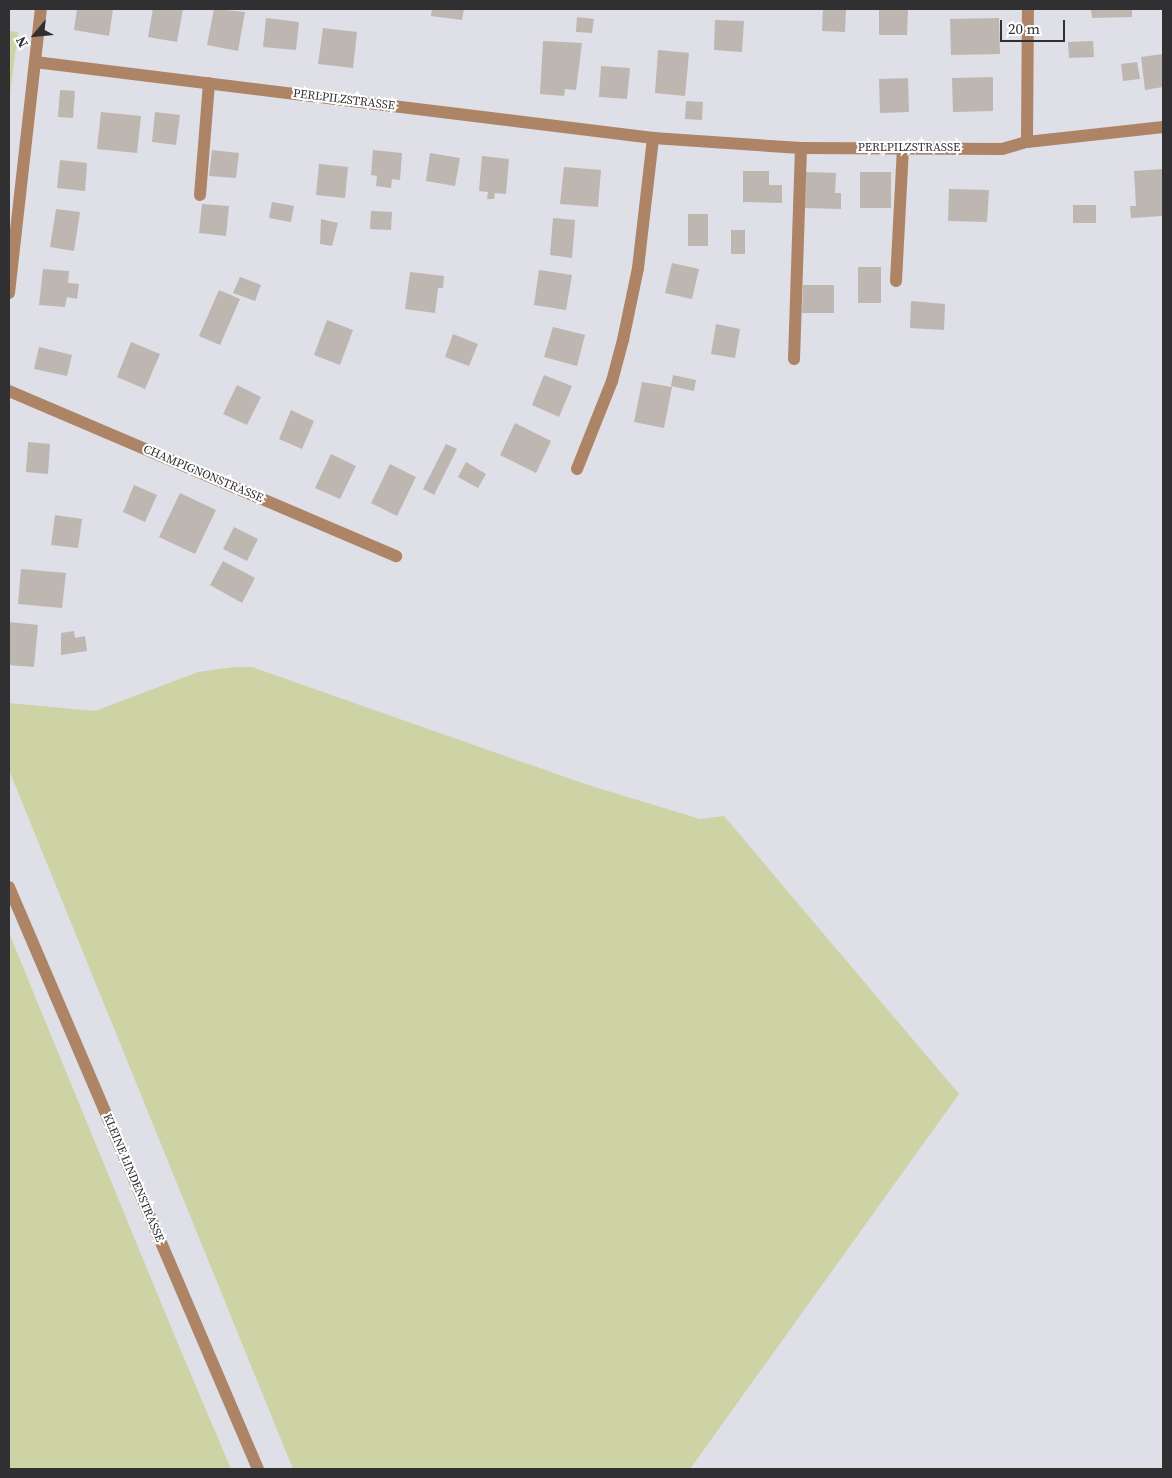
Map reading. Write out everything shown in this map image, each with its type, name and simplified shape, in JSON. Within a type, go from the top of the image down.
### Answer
[{"type":"street","points":[[9,293],[41,9]]},
{"type":"street","points":[[1026,142],[1028,9]]},
{"type":"street","name":"PERLPILZSTRASSE","points":[[35,62],[653,138],[801,148],[1002,149],[1026,142],[1163,127]]},
{"type":"street","points":[[200,195],[209,84]]},
{"type":"street","points":[[577,469],[612,381],[623,340],[638,268],[653,138]]},
{"type":"street","points":[[794,359],[801,148]]},
{"type":"street","points":[[896,281],[903,148]]},
{"type":"street","name":"CHAMPIGNONSTRASSE","points":[[9,391],[396,556]]},
{"type":"street","name":"KLEINE LINDENSTRASSE","points":[[9,887],[258,1469]]},
{"type":"green space","points":[[9,31],[18,32],[9,103]]},
{"type":"green space","points":[[235,667],[252,667],[585,784],[700,819],[724,816],[959,1094],[690,1469],[293,1469],[9,770],[9,703],[95,711],[198,672]]},
{"type":"green space","points":[[9,933],[173,1332],[231,1469],[9,1469]]},
{"type":"building","points":[[77,9],[113,9],[109,36],[74,30]]},
{"type":"building","points":[[153,9],[183,9],[177,42],[148,37]]},
{"type":"building","points":[[214,9],[245,12],[238,51],[207,45]]},
{"type":"building","points":[[432,9],[464,9],[462,20],[431,16]]},
{"type":"building","points":[[823,9],[846,9],[845,32],[822,31]]},
{"type":"building","points":[[879,9],[908,9],[907,35],[879,35]]},
{"type":"building","points":[[1091,9],[1132,9],[1132,17],[1092,18]]},
{"type":"building","points":[[577,17],[594,19],[592,33],[576,32]]},
{"type":"building","points":[[266,18],[299,22],[296,50],[263,47]]},
{"type":"building","points":[[999,18],[1000,54],[951,55],[950,19]]},
{"type":"building","points":[[715,20],[744,21],[742,52],[714,50]]},
{"type":"building","points":[[323,28],[357,32],[353,68],[318,64]]},
{"type":"building","points":[[543,41],[582,43],[576,90],[565,89],[564,96],[540,94]]},
{"type":"building","points":[[1093,41],[1094,57],[1069,58],[1068,42]]},
{"type":"building","points":[[658,50],[689,53],[685,96],[655,93]]},
{"type":"building","points":[[1163,54],[1163,87],[1145,90],[1141,57]]},
{"type":"building","points":[[1137,62],[1140,79],[1123,81],[1121,64]]},
{"type":"building","points":[[601,66],[630,68],[627,99],[599,97]]},
{"type":"building","points":[[993,77],[993,111],[953,112],[952,78]]},
{"type":"building","points":[[908,78],[909,112],[880,113],[879,79]]},
{"type":"building","points":[[60,90],[75,91],[73,118],[58,117]]},
{"type":"building","points":[[686,101],[703,102],[702,120],[685,119]]},
{"type":"building","points":[[101,112],[141,116],[137,153],[97,149]]},
{"type":"building","points":[[155,112],[180,115],[176,145],[152,142]]},
{"type":"building","points":[[212,150],[239,153],[236,178],[209,176]]},
{"type":"building","points":[[373,150],[402,153],[400,180],[392,179],[391,188],[376,186],[377,176],[371,175]]},
{"type":"building","points":[[430,153],[460,158],[455,186],[426,181]]},
{"type":"building","points":[[482,156],[509,159],[506,194],[495,193],[494,199],[487,199],[488,192],[479,191]]},
{"type":"building","points":[[60,160],[87,163],[85,191],[57,188]]},
{"type":"building","points":[[319,164],[348,167],[345,198],[316,195]]},
{"type":"building","points":[[564,167],[601,170],[598,207],[560,204]]},
{"type":"building","points":[[1163,169],[1163,216],[1131,218],[1130,206],[1136,206],[1134,171]]},
{"type":"building","points":[[743,171],[769,171],[769,185],[782,185],[782,203],[743,202]]},
{"type":"building","points":[[806,172],[836,173],[835,193],[841,193],[841,209],[805,208]]},
{"type":"building","points":[[860,172],[891,172],[891,208],[860,208]]},
{"type":"building","points":[[949,189],[989,190],[987,222],[948,221]]},
{"type":"building","points":[[272,202],[294,206],[291,222],[269,218]]},
{"type":"building","points":[[202,204],[229,206],[226,236],[199,233]]},
{"type":"building","points":[[1073,205],[1096,205],[1096,223],[1073,223]]},
{"type":"building","points":[[56,209],[80,212],[74,251],[50,247]]},
{"type":"building","points":[[371,211],[392,212],[391,230],[370,229]]},
{"type":"building","points":[[688,214],[708,214],[708,246],[688,246]]},
{"type":"building","points":[[553,218],[575,220],[572,258],[550,255]]},
{"type":"building","points":[[321,219],[338,223],[332,246],[320,244]]},
{"type":"building","points":[[731,230],[745,230],[745,254],[731,254]]},
{"type":"building","points":[[672,263],[699,269],[692,299],[665,293]]},
{"type":"building","points":[[858,267],[881,267],[881,303],[858,303]]},
{"type":"building","points":[[43,269],[69,271],[68,283],[79,284],[77,299],[67,297],[65,307],[39,305]]},
{"type":"building","points":[[539,270],[572,275],[566,310],[534,305]]},
{"type":"building","points":[[410,272],[444,276],[443,288],[438,288],[435,313],[405,309]]},
{"type":"building","points":[[240,277],[261,285],[255,301],[233,293]]},
{"type":"building","points":[[803,285],[834,285],[834,313],[802,313]]},
{"type":"building","points":[[219,290],[240,299],[220,345],[199,336]]},
{"type":"building","points":[[911,301],[945,304],[944,330],[910,328]]},
{"type":"building","points":[[327,320],[353,330],[340,365],[314,355]]},
{"type":"building","points":[[716,324],[740,329],[735,358],[711,354]]},
{"type":"building","points":[[553,327],[585,335],[577,366],[544,357]]},
{"type":"building","points":[[453,334],[478,344],[469,366],[445,357]]},
{"type":"building","points":[[131,342],[160,354],[145,389],[117,377]]},
{"type":"building","points":[[39,347],[72,355],[67,376],[34,369]]},
{"type":"building","points":[[544,375],[572,386],[559,417],[532,405]]},
{"type":"building","points":[[673,375],[696,380],[694,391],[671,386]]},
{"type":"building","points":[[642,382],[672,387],[664,428],[634,422]]},
{"type":"building","points":[[237,385],[261,397],[247,425],[223,414]]},
{"type":"building","points":[[291,410],[314,421],[302,449],[279,439]]},
{"type":"building","points":[[515,423],[551,441],[536,473],[500,455]]},
{"type":"building","points":[[28,442],[50,444],[48,474],[26,472]]},
{"type":"building","points":[[446,444],[457,449],[434,495],[423,489]]},
{"type":"building","points":[[331,454],[356,466],[340,499],[315,488]]},
{"type":"building","points":[[466,462],[486,474],[478,488],[458,477]]},
{"type":"building","points":[[390,464],[416,477],[397,516],[371,503]]},
{"type":"building","points":[[134,485],[157,495],[145,522],[123,512]]},
{"type":"building","points":[[180,493],[216,510],[195,554],[159,537]]},
{"type":"building","points":[[55,515],[82,519],[78,548],[51,545]]},
{"type":"building","points":[[234,527],[258,539],[247,561],[223,549]]},
{"type":"building","points":[[223,561],[255,578],[242,603],[210,585]]},
{"type":"building","points":[[21,569],[66,573],[62,608],[18,604]]},
{"type":"building","points":[[9,622],[38,625],[34,667],[9,665]]},
{"type":"building","points":[[74,631],[75,638],[85,636],[87,651],[61,655],[61,633]]}]
